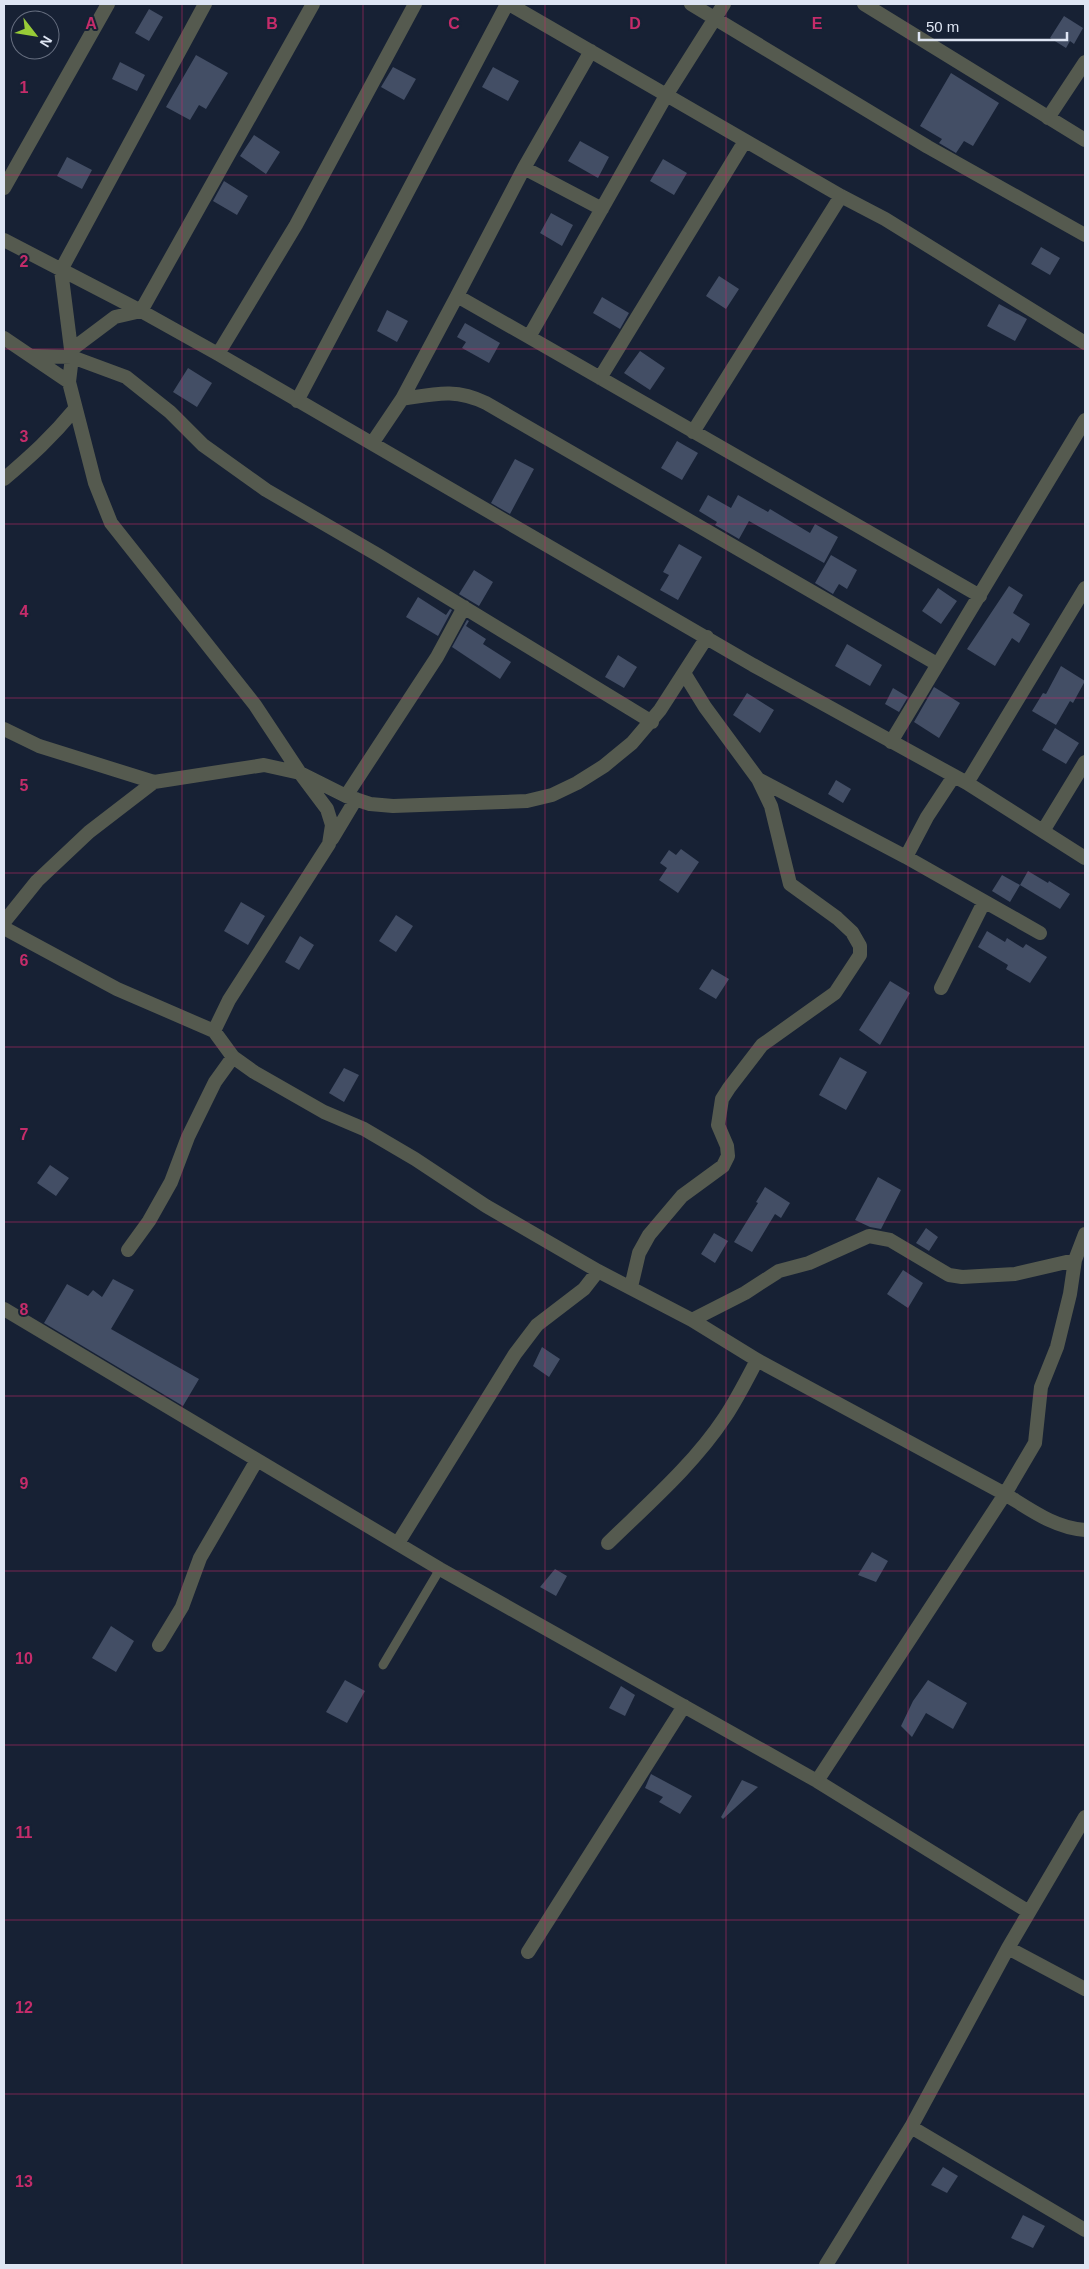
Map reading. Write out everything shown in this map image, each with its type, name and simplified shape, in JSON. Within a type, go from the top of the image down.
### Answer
[{"type":"street","points":[[4,188],[108,4]]},
{"type":"street","points":[[205,4],[61,270],[71,353],[69,382],[95,483],[112,523],[255,706],[300,774],[327,809],[332,825],[329,844]]},
{"type":"street","points":[[71,353],[115,318],[142,311],[313,4]]},
{"type":"street","points":[[218,354],[296,225],[415,4]]},
{"type":"street","points":[[297,401],[508,4],[841,196],[885,218],[1085,343]]},
{"type":"street","points":[[692,4],[928,147],[1085,235]]},
{"type":"street","points":[[529,337],[667,94],[724,4]]},
{"type":"street","points":[[864,4],[1085,140]]},
{"type":"street","points":[[373,442],[402,399],[524,168],[591,51]]},
{"type":"street","points":[[1048,118],[1085,62]]},
{"type":"street","points":[[600,378],[745,141]]},
{"type":"street","points":[[524,168],[602,209]]},
{"type":"street","points":[[693,432],[841,196]]},
{"type":"street","points":[[4,240],[142,311],[297,401],[373,442],[753,665],[967,783],[1085,858]]},
{"type":"street","points":[[457,296],[980,596]]},
{"type":"street","points":[[4,338],[69,382]]},
{"type":"street","points":[[33,356],[71,353],[126,377],[170,412],[204,445],[266,490],[652,722]]},
{"type":"street","points":[[402,399],[446,393],[463,394],[486,403],[937,664]]},
{"type":"street","points":[[4,479],[30,459],[55,434],[75,409]]},
{"type":"street","points":[[891,742],[1085,420]]},
{"type":"street","points":[[967,783],[1085,588]]},
{"type":"street","points":[[214,1031],[229,1000],[329,844],[351,797],[437,657],[464,608]]},
{"type":"street","points":[[4,729],[39,746],[154,782],[264,766],[300,774],[370,804],[393,806],[527,801],[552,795],[604,766],[632,743],[652,722],[707,637]]},
{"type":"street","points":[[631,1287],[639,1253],[648,1236],[682,1196],[723,1166],[728,1156],[718,1125],[722,1099],[729,1088],[762,1045],[835,993],[860,956],[860,946],[852,932],[837,918],[790,884],[771,806],[758,779],[705,707],[684,673]]},
{"type":"street","points":[[1043,831],[1085,762]]},
{"type":"street","points":[[906,857],[927,817],[954,776]]},
{"type":"street","points":[[758,779],[906,857],[1040,933]]},
{"type":"street","points":[[4,922],[37,881],[89,832],[154,782]]},
{"type":"street","points":[[942,988],[984,902]]},
{"type":"street","points":[[4,928],[117,989],[214,1031],[233,1057],[254,1072],[324,1112],[364,1129],[409,1155],[486,1206],[598,1272],[631,1287],[692,1320],[757,1360],[1055,1523],[1068,1528],[1085,1530]]},
{"type":"street","points":[[128,1250],[149,1221],[171,1182],[188,1136],[215,1082],[233,1057]]},
{"type":"street","points":[[817,1781],[1005,1494],[1035,1443],[1041,1387],[1057,1347],[1070,1294],[1075,1260],[1085,1234]]},
{"type":"street","points":[[692,1320],[745,1293],[779,1271],[809,1263],[869,1236],[890,1240],[949,1275],[962,1277],[1015,1274],[1075,1260]]},
{"type":"street","points":[[398,1543],[515,1354],[537,1325],[584,1289],[598,1272]]},
{"type":"street","points":[[4,1309],[440,1569],[817,1781],[1029,1912]]},
{"type":"street","points":[[608,1543],[675,1477],[704,1444],[726,1416],[757,1360]]},
{"type":"street","points":[[159,1646],[182,1607],[200,1558],[257,1460]]},
{"type":"street","points":[[528,1952],[684,1706]]},
{"type":"street","points":[[826,2265],[911,2127],[1008,1948],[1085,1817]]},
{"type":"street","points":[[1008,1948],[1085,1990]]},
{"type":"street","points":[[911,2127],[1085,2230]]},
{"type":"lane","points":[[383,1664],[440,1569]]},
{"type":"building","points":[[149,9],[163,17],[149,41],[135,33]]},
{"type":"building","points":[[1064,16],[1083,28],[1074,44],[1070,41],[1066,48],[1050,38]]},
{"type":"building","points":[[196,55],[228,73],[206,109],[199,105],[190,120],[166,107]]},
{"type":"building","points":[[120,62],[145,75],[137,91],[112,79]]},
{"type":"building","points":[[393,67],[416,79],[404,100],[381,87]]},
{"type":"building","points":[[493,67],[519,81],[508,101],[482,87]]},
{"type":"building","points":[[951,73],[999,103],[973,146],[964,141],[956,153],[939,143],[942,139],[920,126]]},
{"type":"building","points":[[254,135],[280,152],[266,174],[240,156]]},
{"type":"building","points":[[580,141],[609,157],[598,178],[568,161]]},
{"type":"building","points":[[67,157],[92,170],[82,189],[57,176]]},
{"type":"building","points":[[663,159],[687,173],[674,195],[650,181]]},
{"type":"building","points":[[224,181],[248,196],[237,215],[213,201]]},
{"type":"building","points":[[551,213],[573,225],[562,246],[540,233]]},
{"type":"building","points":[[1041,247],[1060,258],[1050,275],[1031,264]]},
{"type":"building","points":[[719,276],[739,289],[726,309],[706,296]]},
{"type":"building","points":[[602,297],[629,313],[620,329],[593,313]]},
{"type":"building","points":[[999,304],[1027,319],[1015,341],[987,326]]},
{"type":"building","points":[[387,310],[408,321],[397,342],[377,331]]},
{"type":"building","points":[[465,323],[500,343],[489,363],[462,348],[466,342],[457,337]]},
{"type":"building","points":[[640,351],[665,368],[650,390],[624,373]]},
{"type":"building","points":[[188,368],[212,383],[197,407],[173,392]]},
{"type":"building","points":[[677,441],[698,453],[682,480],[661,468]]},
{"type":"building","points":[[515,459],[534,469],[510,514],[491,503]]},
{"type":"building","points":[[708,495],[731,508],[738,495],[768,512],[770,509],[810,533],[815,524],[838,537],[824,563],[749,521],[739,539],[715,525],[717,522],[699,511]]},
{"type":"building","points":[[679,544],[702,557],[678,600],[660,590],[669,575],[663,572]]},
{"type":"building","points":[[831,555],[857,570],[847,589],[839,584],[833,594],[815,583]]},
{"type":"building","points":[[474,570],[493,582],[479,606],[459,594]]},
{"type":"building","points":[[1009,586],[1023,595],[1013,613],[1030,624],[1019,643],[1012,638],[995,666],[967,649]]},
{"type":"building","points":[[938,588],[957,601],[941,624],[922,611]]},
{"type":"building","points":[[418,597],[446,615],[450,609],[452,610],[438,636],[406,617]]},
{"type":"building","points":[[467,620],[469,621],[466,626],[486,639],[483,644],[511,662],[500,679],[452,647]]},
{"type":"building","points":[[847,644],[882,665],[870,686],[835,666]]},
{"type":"building","points":[[618,655],[637,667],[624,688],[605,677]]},
{"type":"building","points":[[1061,666],[1085,681],[1073,703],[1070,701],[1056,725],[1032,711],[1043,693],[1046,694]]},
{"type":"building","points":[[934,687],[960,703],[939,738],[914,722]]},
{"type":"building","points":[[893,688],[908,697],[899,712],[885,704]]},
{"type":"building","points":[[747,693],[774,710],[760,733],[733,715]]},
{"type":"building","points":[[1055,728],[1079,743],[1066,764],[1042,750]]},
{"type":"building","points":[[836,780],[851,789],[843,803],[828,794]]},
{"type":"building","points":[[681,849],[699,862],[678,893],[659,880],[667,868],[660,863],[669,850],[676,855]]},
{"type":"building","points":[[1028,871],[1070,894],[1060,909],[1020,885]]},
{"type":"building","points":[[1002,875],[1020,885],[1010,902],[992,891]]},
{"type":"building","points":[[241,902],[265,916],[248,945],[224,931]]},
{"type":"building","points":[[396,915],[413,926],[396,952],[379,941]]},
{"type":"building","points":[[987,931],[1005,942],[1007,938],[1023,948],[1026,944],[1047,957],[1030,983],[1006,969],[1008,965],[978,947]]},
{"type":"building","points":[[300,936],[314,945],[299,970],[285,962]]},
{"type":"building","points":[[712,969],[729,979],[716,999],[699,989]]},
{"type":"building","points":[[890,981],[910,993],[880,1045],[859,1030]]},
{"type":"building","points":[[840,1057],[867,1072],[846,1110],[819,1095]]},
{"type":"building","points":[[344,1068],[359,1075],[344,1102],[329,1093]]},
{"type":"building","points":[[50,1165],[69,1178],[56,1196],[37,1183]]},
{"type":"building","points":[[878,1177],[901,1190],[881,1229],[870,1227],[855,1220]]},
{"type":"building","points":[[765,1187],[790,1203],[781,1218],[775,1214],[752,1252],[734,1242],[758,1203],[756,1202]]},
{"type":"building","points":[[926,1228],[938,1237],[929,1251],[916,1243]]},
{"type":"building","points":[[714,1233],[728,1241],[715,1263],[701,1254]]},
{"type":"building","points":[[903,1270],[923,1283],[908,1308],[887,1294]]},
{"type":"building","points":[[113,1279],[134,1290],[111,1329],[199,1379],[183,1406],[44,1323],[67,1284],[88,1296],[93,1290],[102,1297]]},
{"type":"building","points":[[542,1347],[560,1359],[549,1377],[533,1366]]},
{"type":"building","points":[[872,1552],[888,1561],[876,1582],[858,1575]]},
{"type":"building","points":[[555,1569],[567,1576],[556,1596],[540,1587]]},
{"type":"building","points":[[111,1626],[134,1641],[116,1672],[92,1658]]},
{"type":"building","points":[[345,1680],[365,1691],[347,1723],[326,1712]]},
{"type":"building","points":[[928,1680],[967,1703],[953,1729],[926,1713],[912,1737],[901,1726],[913,1701]]},
{"type":"building","points":[[621,1686],[635,1695],[625,1716],[609,1708]]},
{"type":"building","points":[[651,1774],[692,1796],[680,1814],[659,1802],[663,1797],[645,1788]]},
{"type":"building","points":[[742,1780],[758,1787],[723,1819],[721,1817]]},
{"type":"building","points":[[943,2167],[958,2176],[947,2193],[931,2185]]},
{"type":"building","points":[[1023,2215],[1045,2226],[1033,2248],[1011,2238]]}]
